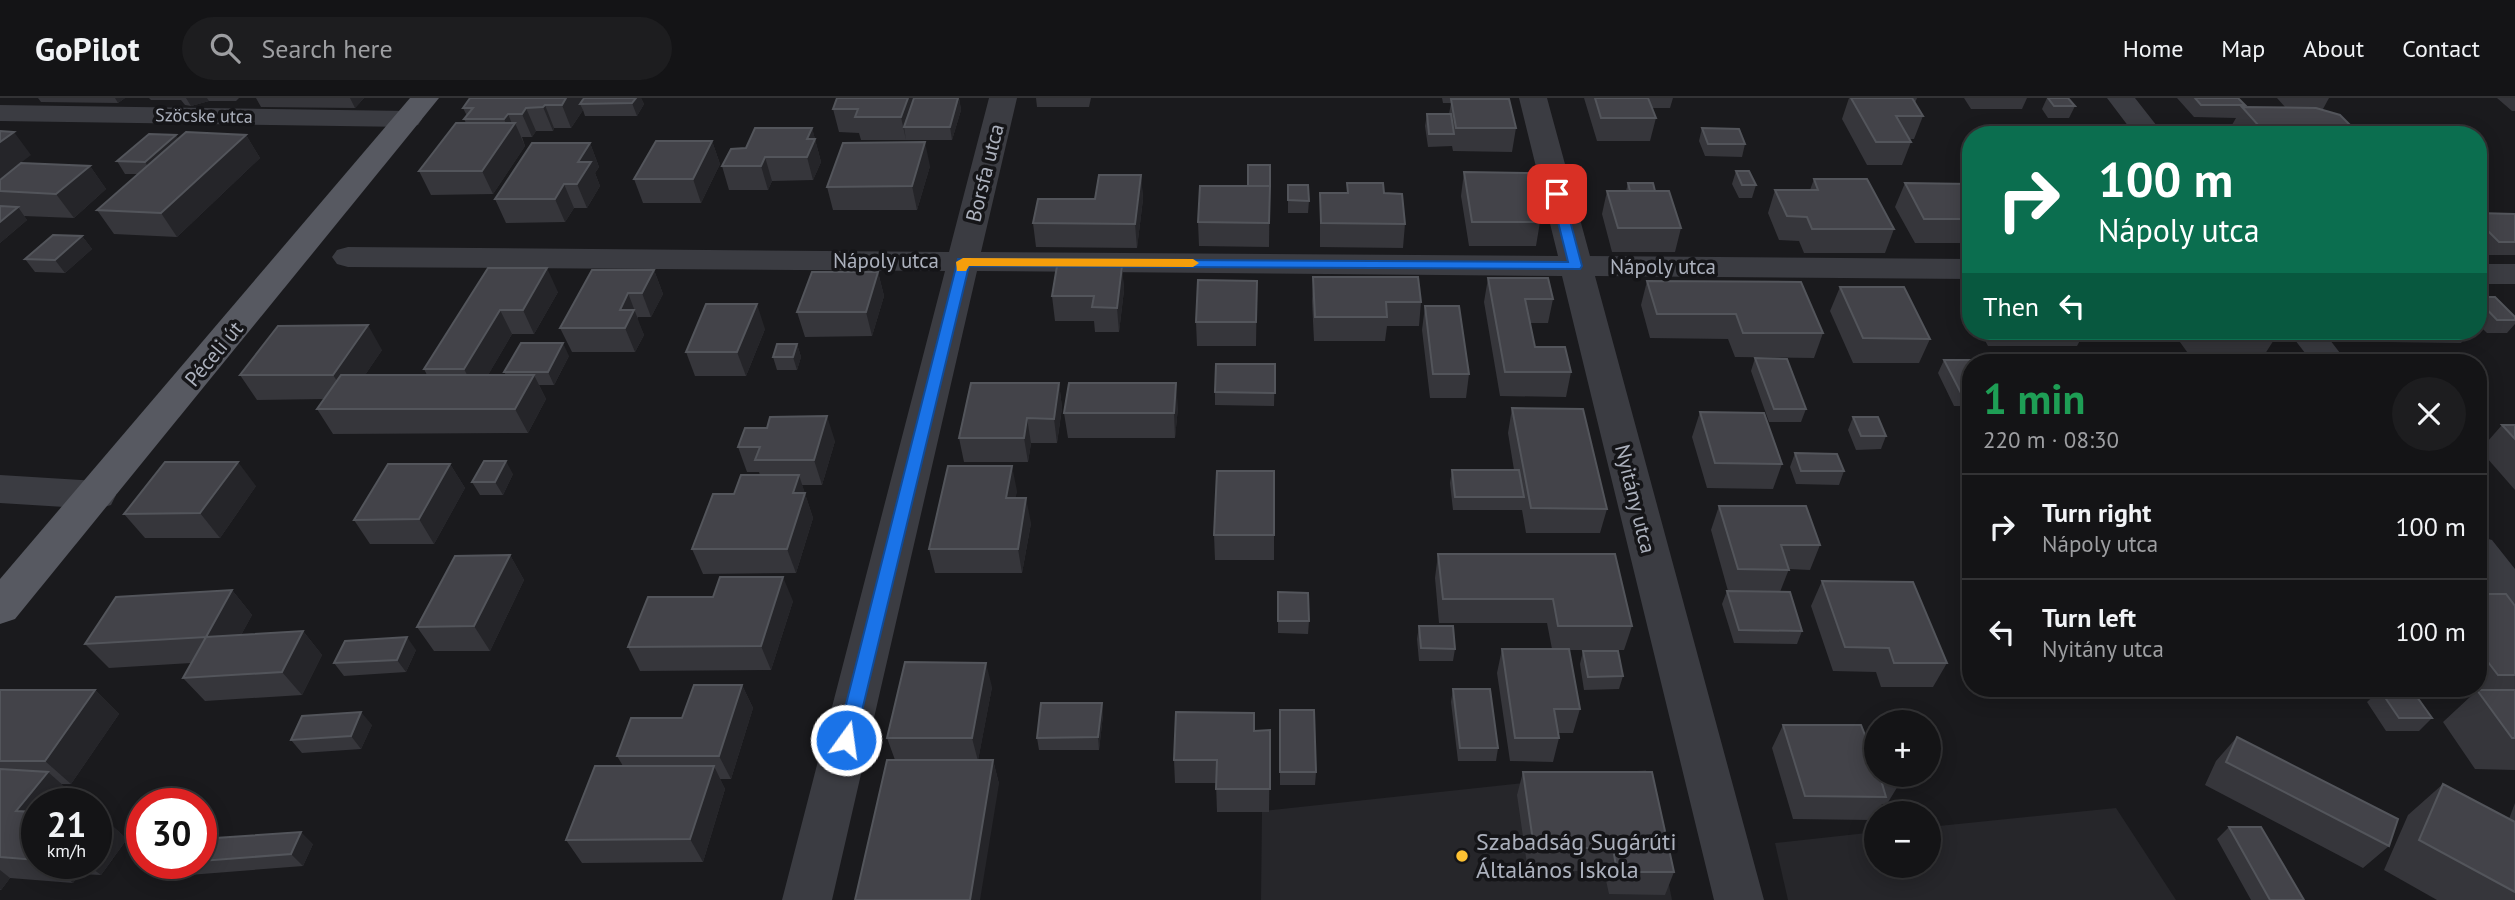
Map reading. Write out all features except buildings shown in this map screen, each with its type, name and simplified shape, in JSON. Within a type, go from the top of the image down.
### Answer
[{"type":"main road","name":"Péceli út","points":[[0,608],[97,495],[416,108]]},
{"type":"street","name":"Borsfa utca","points":[[807,900],[1003,98]]},
{"type":"street","name":"Nyitány utca","points":[[1533,98],[1739,900]]},
{"type":"street","points":[[2121,98],[2143,126]]},
{"type":"street","name":"Szöcske utca","points":[[0,113],[416,108]]},
{"type":"street","name":"Nápoly utca","points":[[348,257],[1962,269]]},
{"type":"street","points":[[2487,274],[2515,274]]},
{"type":"street","points":[[2312,340],[2324,354]]},
{"type":"street","points":[[0,489],[97,495]]},
{"type":"street","points":[[2487,562],[2515,598]]},
{"type":"shaded area","name":"Szabadság Sugárúti Általános Iskola","points":[[1646,770],[1672,900],[1261,900],[1262,811]]},
{"type":"shaded area","points":[[2116,808],[2176,900],[1788,900],[1775,843],[1864,833],[1864,878],[1941,878],[1941,826]]},
{"type":"slow traffic","points":[[961,268],[963,262],[1193,263]]},
{"type":"place","name":"Szabadság Sugárúti Általános Iskola","points":[[1462,856]]},
{"type":"route","points":[[846,740],[963,262],[1575,266],[1557,194]]}]
